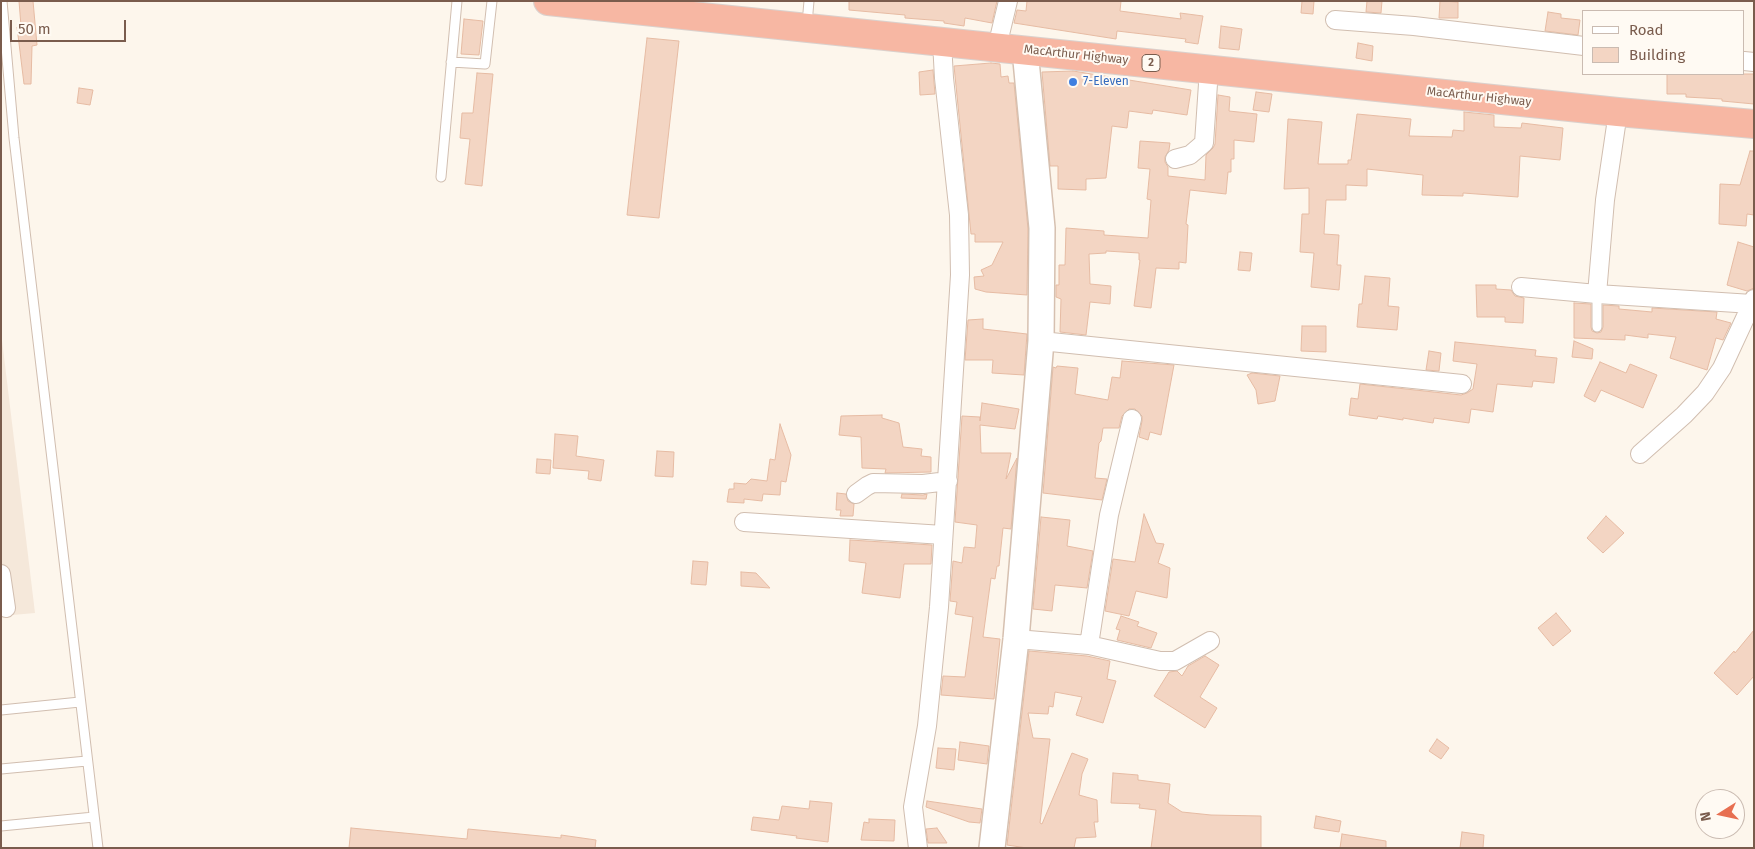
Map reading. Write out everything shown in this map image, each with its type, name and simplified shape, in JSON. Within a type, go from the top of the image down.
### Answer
[{"type":"highway","name":"MacArthur Highway","points":[[548,1],[808,14],[942,42],[997,46],[1618,112],[1754,124]]},
{"type":"street","points":[[997,46],[1008,1]]},
{"type":"street","points":[[1335,20],[1414,26],[1582,46]]},
{"type":"street","points":[[918,848],[913,807],[930,699],[939,607],[948,481],[960,245],[959,215],[944,78],[942,42]]},
{"type":"street","points":[[992,848],[1016,639],[1041,341],[1042,228],[1025,50]]},
{"type":"street","points":[[1175,159],[1190,155],[1204,143],[1209,69]]},
{"type":"street","points":[[1597,294],[1605,200],[1618,112]]},
{"type":"street","points":[[1521,287],[1597,294],[1753,302],[1722,368],[1705,393],[1684,415],[1640,454]]},
{"type":"street","points":[[1041,341],[1462,384]]},
{"type":"street","points":[[1089,645],[1109,515],[1132,419]]},
{"type":"street","points":[[856,494],[873,483],[923,484],[948,481]]},
{"type":"street","points":[[744,522],[943,536]]},
{"type":"street","points":[[2,580],[6,608]]},
{"type":"street","points":[[1016,639],[1089,645],[1160,661],[1175,661],[1210,642]]},
{"type":"lane","points":[[2,1],[14,138],[98,848]]},
{"type":"lane","points":[[441,177],[457,1]]},
{"type":"lane","points":[[451,62],[484,64],[492,1]]},
{"type":"lane","points":[[1597,294],[1597,327]]},
{"type":"lane","points":[[1,710],[80,702]]},
{"type":"lane","points":[[1,769],[87,761]]},
{"type":"lane","points":[[1,826],[94,817]]},
{"type":"shaded area","points":[[1,332],[35,613],[1,616]]},
{"type":"building","points":[[19,1],[33,1],[37,45],[32,46],[31,84],[24,84],[17,27],[21,26]]},
{"type":"building","points":[[849,1],[997,1],[992,23],[965,18],[964,26],[944,23],[944,21],[905,18],[905,15],[849,10]]},
{"type":"building","points":[[1027,1],[1121,1],[1120,11],[1181,19],[1180,13],[1203,16],[1198,44],[1185,42],[1186,39],[1117,31],[1116,39],[1014,23],[1017,10],[1026,11]]},
{"type":"building","points":[[1302,1],[1314,1],[1313,14],[1301,13]]},
{"type":"building","points":[[1367,1],[1382,1],[1381,13],[1366,12]]},
{"type":"building","points":[[1440,1],[1458,2],[1458,18],[1439,18]]},
{"type":"building","points":[[1548,12],[1561,14],[1561,18],[1580,20],[1578,35],[1545,31]]},
{"type":"building","points":[[464,19],[483,21],[479,55],[461,54]]},
{"type":"building","points":[[1221,26],[1242,29],[1239,50],[1219,48]]},
{"type":"building","points":[[647,38],[679,41],[659,218],[627,215]]},
{"type":"building","points":[[1358,43],[1373,46],[1372,61],[1356,58]]},
{"type":"building","points":[[1000,64],[1001,77],[1008,76],[1009,83],[1014,83],[1028,229],[1027,295],[986,292],[975,289],[974,277],[984,276],[981,270],[992,265],[1003,242],[975,242],[975,234],[971,234],[954,66]]},
{"type":"building","points":[[933,70],[935,94],[920,95],[919,72]]},
{"type":"building","points":[[1073,71],[1191,90],[1187,115],[1153,110],[1152,114],[1129,111],[1127,128],[1112,126],[1106,178],[1086,179],[1086,190],[1058,189],[1058,166],[1050,166],[1042,72]]},
{"type":"building","points":[[477,73],[493,74],[482,186],[465,184],[470,139],[460,138],[462,113],[473,113]]},
{"type":"building","points":[[1754,74],[1754,104],[1722,101],[1722,99],[1686,97],[1686,94],[1667,94],[1667,75]]},
{"type":"building","points":[[79,88],[93,90],[90,105],[77,103]]},
{"type":"building","points":[[1256,92],[1272,94],[1269,112],[1253,110]]},
{"type":"building","points":[[1218,95],[1230,97],[1229,111],[1257,114],[1254,142],[1234,140],[1234,159],[1231,159],[1231,172],[1228,172],[1226,194],[1190,190],[1186,224],[1188,225],[1186,263],[1179,262],[1179,269],[1156,268],[1151,308],[1134,306],[1140,260],[1139,253],[1106,251],[1106,253],[1089,254],[1090,284],[1111,286],[1110,304],[1090,302],[1086,335],[1060,332],[1061,299],[1056,297],[1056,285],[1059,285],[1059,265],[1065,265],[1066,228],[1104,231],[1104,235],[1148,238],[1151,200],[1147,199],[1150,169],[1138,168],[1140,141],[1170,143],[1165,157],[1168,176],[1205,180],[1206,155],[1215,144]]},
{"type":"building","points":[[1464,112],[1494,115],[1494,127],[1521,128],[1522,123],[1563,128],[1560,160],[1520,156],[1518,197],[1463,193],[1463,196],[1422,195],[1423,175],[1367,169],[1367,186],[1346,185],[1346,200],[1326,200],[1324,234],[1339,235],[1337,265],[1341,265],[1339,290],[1311,287],[1314,253],[1300,252],[1302,214],[1309,214],[1309,188],[1284,189],[1288,119],[1322,122],[1318,164],[1348,164],[1348,160],[1351,160],[1357,114],[1411,119],[1409,136],[1452,137],[1453,130],[1464,131]]},
{"type":"building","points":[[1750,151],[1754,151],[1754,215],[1747,214],[1746,226],[1719,224],[1720,184],[1740,185]]},
{"type":"building","points":[[1738,242],[1754,247],[1754,288],[1747,291],[1727,285]]},
{"type":"building","points":[[1240,252],[1252,253],[1250,271],[1238,270]]},
{"type":"building","points":[[1365,276],[1390,278],[1388,306],[1399,307],[1397,330],[1357,327],[1359,304],[1362,304]]},
{"type":"building","points":[[1476,285],[1496,285],[1496,289],[1511,290],[1515,296],[1524,298],[1523,323],[1505,322],[1505,317],[1477,317]]},
{"type":"building","points":[[1574,303],[1591,304],[1591,327],[1592,331],[1597,333],[1601,332],[1603,327],[1603,305],[1619,306],[1619,309],[1652,312],[1652,308],[1717,312],[1716,319],[1731,323],[1723,340],[1716,338],[1707,370],[1670,358],[1676,337],[1648,334],[1648,338],[1625,335],[1625,340],[1574,338]]},
{"type":"building","points":[[983,319],[983,329],[1027,334],[1024,375],[992,373],[993,360],[965,360],[968,320]]},
{"type":"building","points":[[1302,326],[1326,326],[1326,352],[1301,351]]},
{"type":"building","points":[[1574,341],[1593,349],[1592,359],[1572,357]]},
{"type":"building","points":[[1455,342],[1536,350],[1535,356],[1557,358],[1554,383],[1533,381],[1532,387],[1497,384],[1493,412],[1471,409],[1469,423],[1434,418],[1433,423],[1403,418],[1403,420],[1378,416],[1377,419],[1349,415],[1351,398],[1358,399],[1360,384],[1461,395],[1473,389],[1477,364],[1453,361]]},
{"type":"building","points":[[1429,351],[1441,353],[1439,371],[1426,370]]},
{"type":"building","points":[[1122,361],[1174,365],[1161,435],[1150,432],[1148,440],[1139,437],[1142,416],[1135,409],[1129,409],[1122,416],[1119,428],[1103,428],[1099,443],[1095,478],[1107,479],[1102,500],[1043,493],[1053,367],[1078,368],[1075,394],[1108,400],[1112,377],[1120,378]]},
{"type":"building","points":[[1600,362],[1626,373],[1630,364],[1657,375],[1643,408],[1601,390],[1595,402],[1584,396]]},
{"type":"building","points":[[1252,373],[1280,376],[1275,401],[1258,404],[1256,390],[1247,375]]},
{"type":"building","points":[[982,403],[1019,409],[1015,429],[980,425],[981,453],[1011,453],[1006,479],[1017,458],[1011,529],[1003,528],[999,566],[997,566],[995,579],[991,578],[983,637],[1000,639],[994,699],[941,695],[943,676],[965,677],[973,617],[955,614],[957,602],[950,601],[953,561],[962,563],[964,547],[975,548],[977,525],[955,522],[962,416],[980,417],[980,421]]},
{"type":"building","points":[[882,415],[882,418],[899,423],[903,447],[922,449],[921,456],[931,457],[931,472],[885,473],[886,469],[862,468],[861,437],[839,435],[841,416]]},
{"type":"building","points":[[780,424],[791,455],[786,482],[781,481],[780,495],[763,494],[762,501],[744,499],[744,503],[727,502],[729,489],[734,489],[734,483],[746,484],[751,479],[767,481],[770,459],[775,460]]},
{"type":"building","points":[[555,434],[578,436],[576,456],[604,460],[601,481],[588,479],[589,471],[553,468]]},
{"type":"building","points":[[657,451],[674,452],[673,477],[655,476]]},
{"type":"building","points":[[537,459],[551,460],[550,474],[536,473]]},
{"type":"building","points":[[837,493],[846,494],[848,501],[854,504],[853,516],[840,516],[841,510],[836,510]]},
{"type":"building","points":[[902,494],[927,494],[926,499],[901,498]]},
{"type":"building","points":[[1144,514],[1156,543],[1164,544],[1158,563],[1170,568],[1167,598],[1136,591],[1129,616],[1105,611],[1113,559],[1135,562]]},
{"type":"building","points":[[1606,516],[1624,533],[1603,553],[1587,538]]},
{"type":"building","points":[[1041,517],[1070,520],[1067,546],[1093,551],[1087,588],[1055,585],[1052,611],[1033,609]]},
{"type":"building","points":[[850,540],[932,545],[931,564],[904,564],[900,598],[862,593],[866,563],[849,561]]},
{"type":"building","points":[[693,561],[708,562],[706,585],[691,584]]},
{"type":"building","points":[[741,572],[756,573],[770,588],[741,586]]},
{"type":"building","points":[[1556,613],[1571,631],[1553,646],[1538,628]]},
{"type":"building","points":[[1121,616],[1139,622],[1137,626],[1157,633],[1151,648],[1117,640],[1120,630],[1116,629]]},
{"type":"building","points":[[1754,630],[1754,676],[1737,695],[1714,673],[1734,651],[1735,653]]},
{"type":"building","points":[[1029,651],[1087,656],[1110,661],[1107,679],[1116,681],[1103,723],[1076,715],[1082,697],[1055,692],[1053,707],[1049,706],[1048,714],[1028,713],[1033,738],[1050,739],[1040,823],[1042,824],[1072,753],[1088,759],[1082,774],[1079,795],[1097,800],[1098,822],[1094,822],[1096,837],[1076,838],[1074,848],[1027,848],[1007,845]]},
{"type":"building","points":[[1205,656],[1219,665],[1200,697],[1217,708],[1205,728],[1154,696],[1169,672],[1177,671],[1182,676],[1188,666]]},
{"type":"building","points":[[1437,739],[1449,748],[1441,759],[1429,751]]},
{"type":"building","points":[[960,742],[989,746],[987,764],[958,760]]},
{"type":"building","points":[[938,748],[956,749],[954,770],[936,768]]},
{"type":"building","points":[[1113,773],[1138,775],[1138,780],[1170,784],[1168,803],[1182,812],[1211,815],[1261,816],[1261,848],[1151,848],[1156,810],[1139,808],[1140,804],[1111,803]]},
{"type":"building","points":[[810,801],[832,803],[828,842],[751,830],[753,817],[779,820],[782,806],[809,809]]},
{"type":"building","points":[[927,801],[982,809],[980,823],[969,822],[926,807]]},
{"type":"building","points":[[1316,816],[1341,821],[1339,832],[1314,828]]},
{"type":"building","points":[[869,819],[895,820],[894,841],[861,840],[864,822],[869,823]]},
{"type":"building","points":[[351,828],[467,839],[468,829],[561,838],[561,835],[596,840],[595,848],[349,848]]},
{"type":"building","points":[[937,828],[947,843],[928,843],[926,829]]},
{"type":"building","points":[[1462,832],[1484,835],[1483,848],[1460,848]]},
{"type":"building","points":[[1342,834],[1386,841],[1386,848],[1340,848]]},
{"type":"place","name":"7-Eleven","points":[[1073,82]]}]
